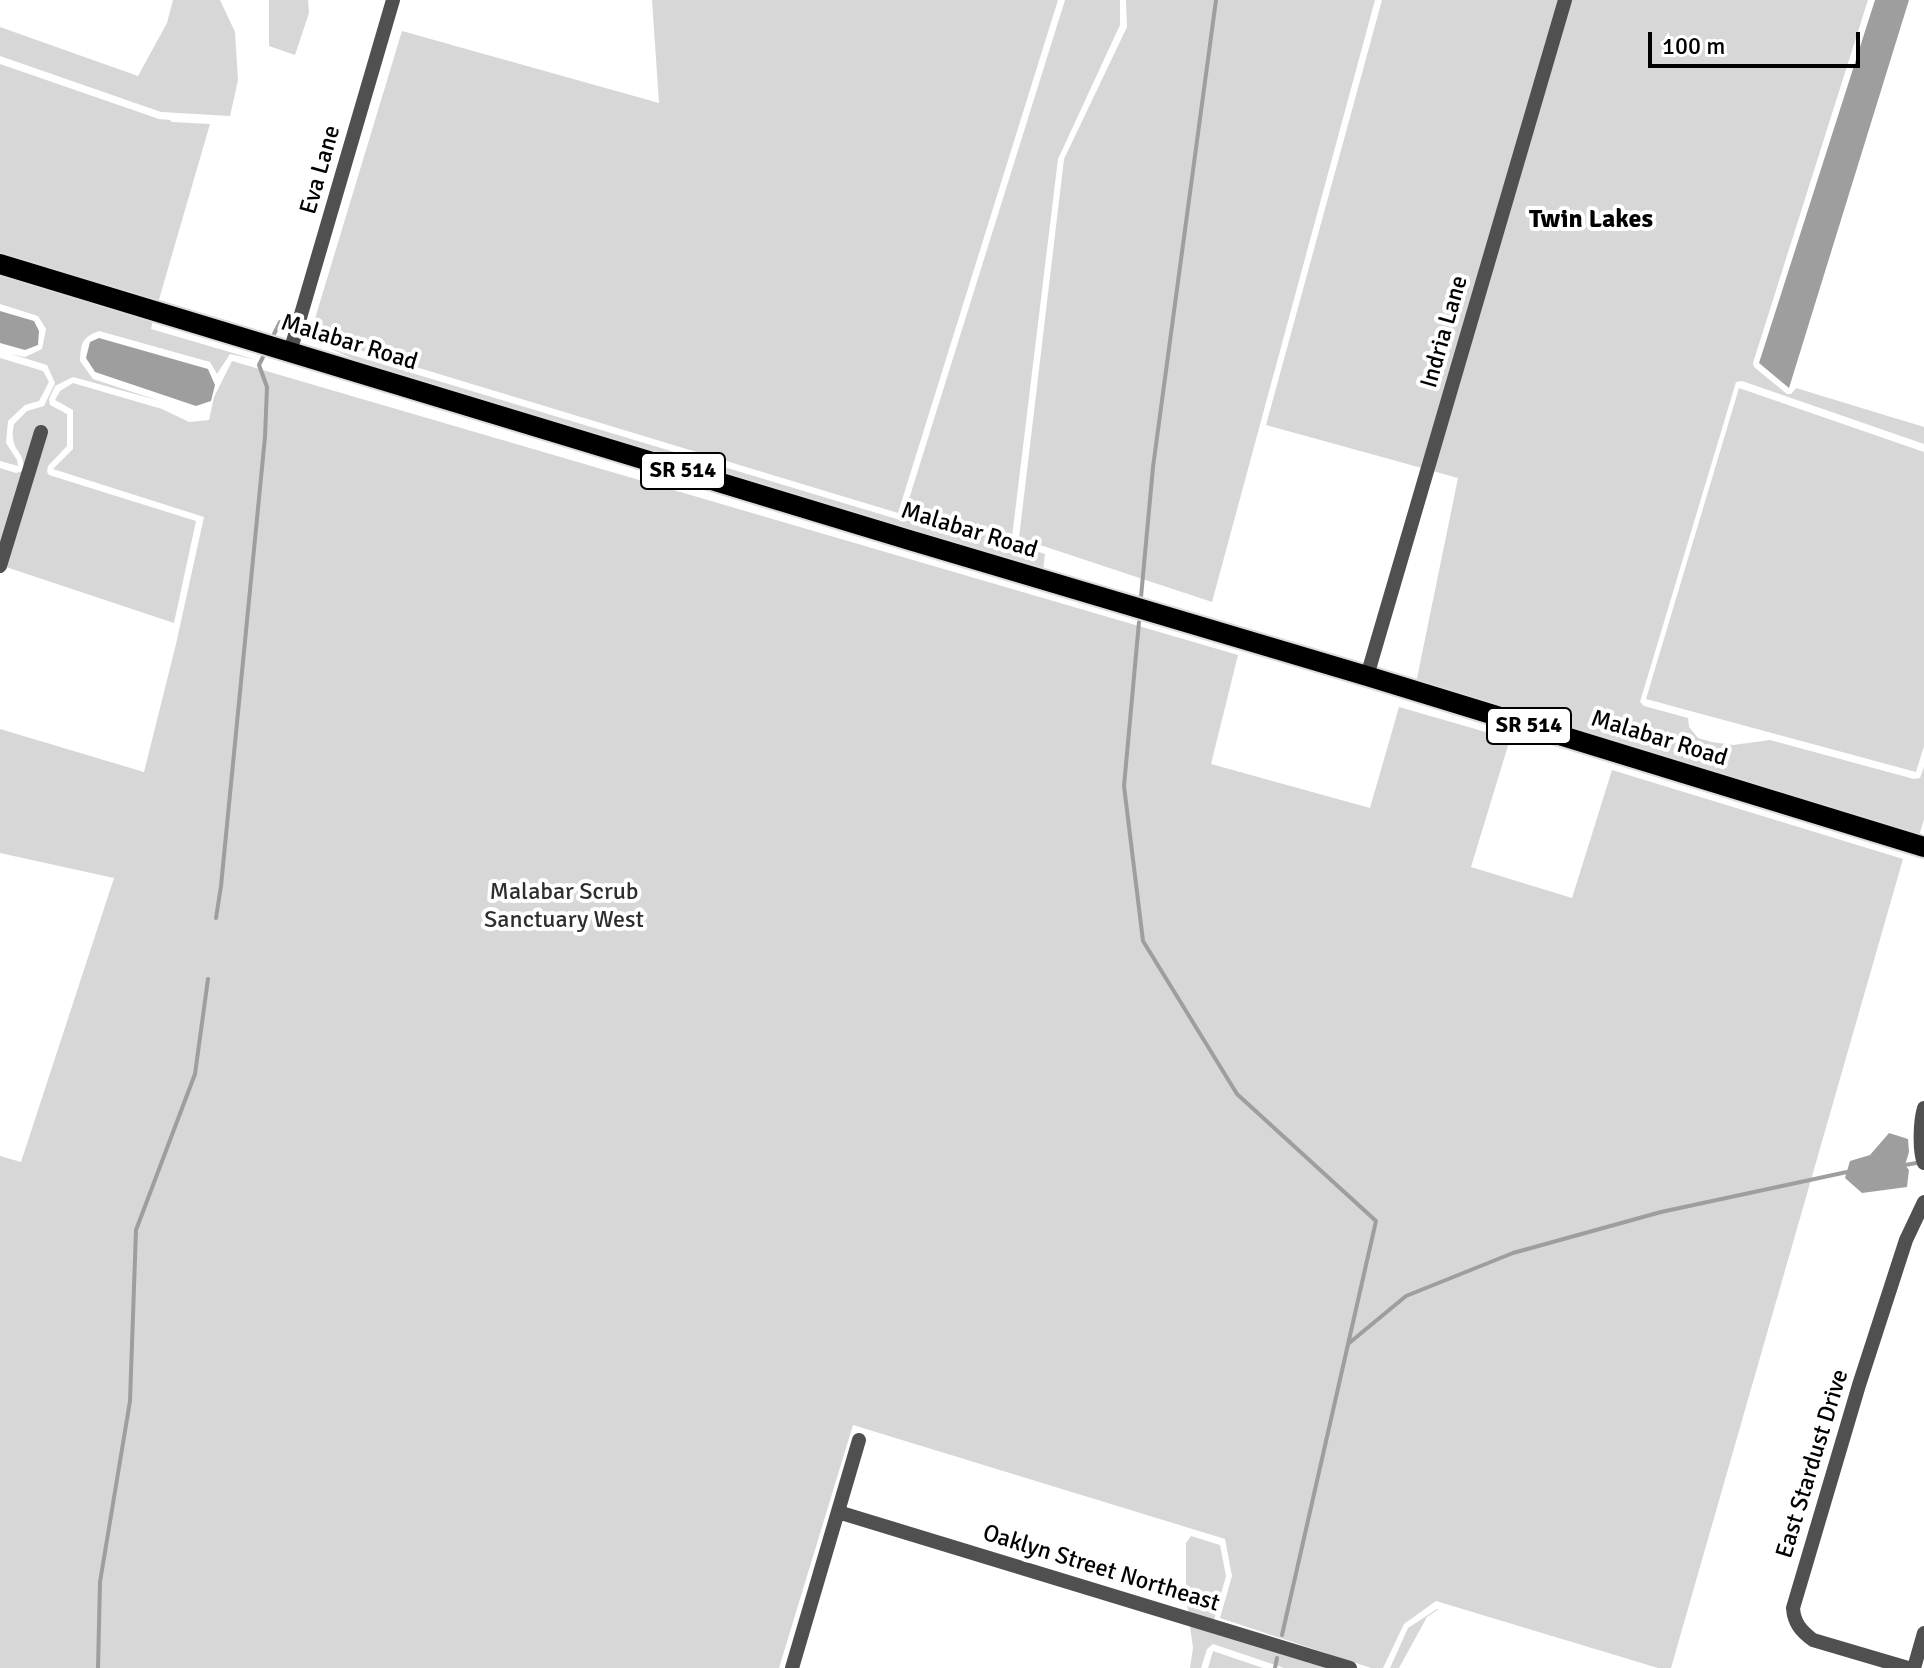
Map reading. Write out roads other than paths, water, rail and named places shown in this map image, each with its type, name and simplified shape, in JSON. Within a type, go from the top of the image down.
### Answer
[{"type":"main road","name":"Malabar Road","points":[[0,264],[1924,847]]},
{"type":"street","name":"Eva Lane","points":[[290,352],[393,0]]},
{"type":"street","name":"Indria Lane","points":[[1367,676],[1565,0]]},
{"type":"street","points":[[0,566],[41,432]]},
{"type":"street","points":[[1923,1160],[1924,1108]]},
{"type":"street","name":"East Stardust Drive","points":[[1911,1668],[1813,1640],[1797,1624],[1793,1608],[1906,1240],[1924,1202]]},
{"type":"street","points":[[792,1668],[859,1440]]},
{"type":"street","name":"Oaklyn Street Northeast","points":[[838,1512],[1350,1668]]},
{"type":"street","points":[[1911,1668],[1924,1633]]},
{"type":"waterway","points":[[1141,597],[1153,467],[1216,0]]},
{"type":"waterway","points":[[274,334],[280,322]]},
{"type":"waterway","points":[[216,918],[265,437],[267,387],[259,365],[263,357]]},
{"type":"waterway","points":[[1139,622],[1124,786],[1143,941],[1237,1094],[1376,1221],[1282,1635]]},
{"type":"waterway","points":[[98,1668],[100,1582],[130,1401],[136,1230],[195,1074],[208,979]]},
{"type":"waterway","points":[[1905,1165],[1922,1162]]},
{"type":"waterway","points":[[1348,1344],[1406,1296],[1513,1253],[1661,1212],[1847,1172]]},
{"type":"waterway","points":[[1275,1668],[1277,1658]]},
{"type":"district","name":"Twin Lakes","points":[[1591,220]]},
{"type":"park label","name":"Malabar Scrub Sanctuary West","points":[[564,907]]}]
